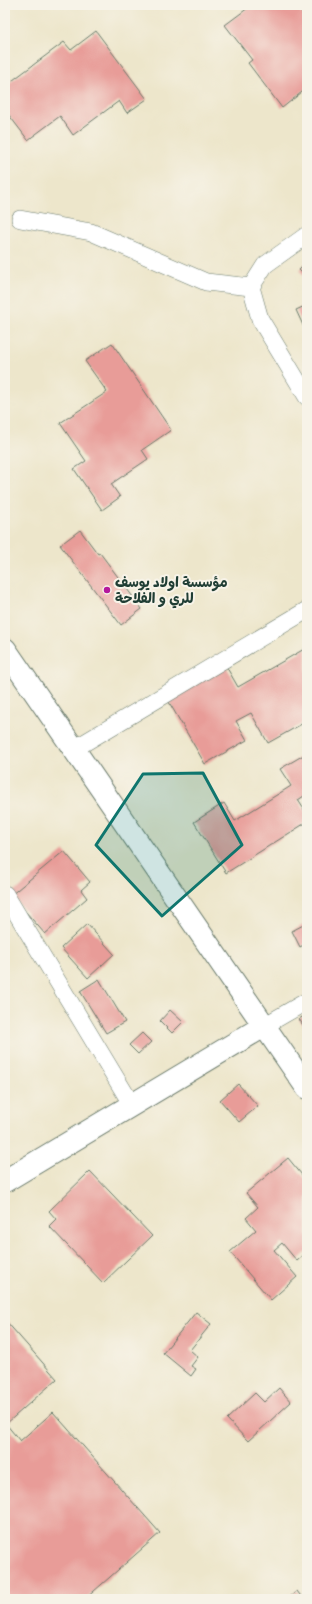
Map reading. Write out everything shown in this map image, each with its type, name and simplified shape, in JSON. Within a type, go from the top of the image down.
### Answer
[{"type":"main road","points":[[5,649],[307,1088]]},
{"type":"main road","points":[[5,1181],[264,1026]]},
{"type":"street","points":[[20,219],[91,232],[206,282],[251,287]]},
{"type":"street","points":[[307,235],[265,265],[251,287],[260,319],[307,397]]},
{"type":"street","points":[[74,749],[307,610]]},
{"type":"street","points":[[5,894],[132,1105]]},
{"type":"street","points":[[264,1026],[307,1000]]},
{"type":"highlighted area","points":[[203,773],[242,845],[162,916],[96,845],[143,774]]},
{"type":"building","points":[[252,5],[296,5],[307,20],[307,88],[282,108],[248,63],[252,60],[225,25]]},
{"type":"building","points":[[96,31],[147,99],[127,113],[119,101],[73,135],[60,116],[28,140],[5,110],[5,86],[64,42],[71,50]]},
{"type":"building","points":[[307,262],[307,278],[299,270]]},
{"type":"building","points":[[307,305],[307,334],[296,310]]},
{"type":"building","points":[[112,343],[171,430],[142,450],[148,459],[111,484],[120,497],[102,510],[74,469],[86,461],[60,423],[107,392],[85,361]]},
{"type":"building","points":[[80,530],[98,554],[100,553],[142,609],[121,625],[60,545]]},
{"type":"building","points":[[306,648],[307,721],[268,743],[251,713],[236,721],[247,740],[205,764],[166,697],[219,654],[238,687]]},
{"type":"building","points":[[307,753],[307,794],[298,800],[307,814],[307,822],[226,873],[194,822],[224,803],[235,821],[291,786],[280,769]]},
{"type":"building","points":[[64,851],[90,882],[81,890],[87,898],[45,934],[11,895]]},
{"type":"building","points":[[307,923],[307,943],[300,947],[292,931]]},
{"type":"building","points":[[87,924],[114,954],[88,978],[61,948]]},
{"type":"building","points":[[99,979],[125,1022],[106,1033],[80,991]]},
{"type":"building","points":[[170,1010],[183,1022],[172,1033],[160,1021]]},
{"type":"building","points":[[307,1014],[307,1031],[299,1019]]},
{"type":"building","points":[[142,1033],[151,1042],[138,1054],[129,1045]]},
{"type":"building","points":[[238,1084],[258,1106],[239,1122],[220,1100]]},
{"type":"building","points":[[288,1158],[307,1181],[307,1252],[297,1261],[282,1243],[274,1250],[297,1277],[271,1300],[230,1252],[256,1230],[246,1218],[258,1207],[246,1193]]},
{"type":"building","points":[[90,1171],[152,1236],[103,1283],[49,1226],[56,1219],[49,1211]]},
{"type":"building","points":[[196,1312],[211,1324],[190,1350],[198,1357],[191,1366],[196,1369],[191,1376],[163,1353]]},
{"type":"building","points":[[5,1320],[57,1379],[6,1424],[20,1441],[53,1412],[160,1533],[85,1599],[5,1599]]},
{"type":"building","points":[[279,1388],[291,1402],[248,1441],[227,1419],[255,1393],[264,1402]]},
{"type":"building","points":[[297,1591],[303,1599],[287,1599]]},
{"type":"place","name":"مؤسسة اولاد يوسف للري و الفلاحة","points":[[107,590]]}]
